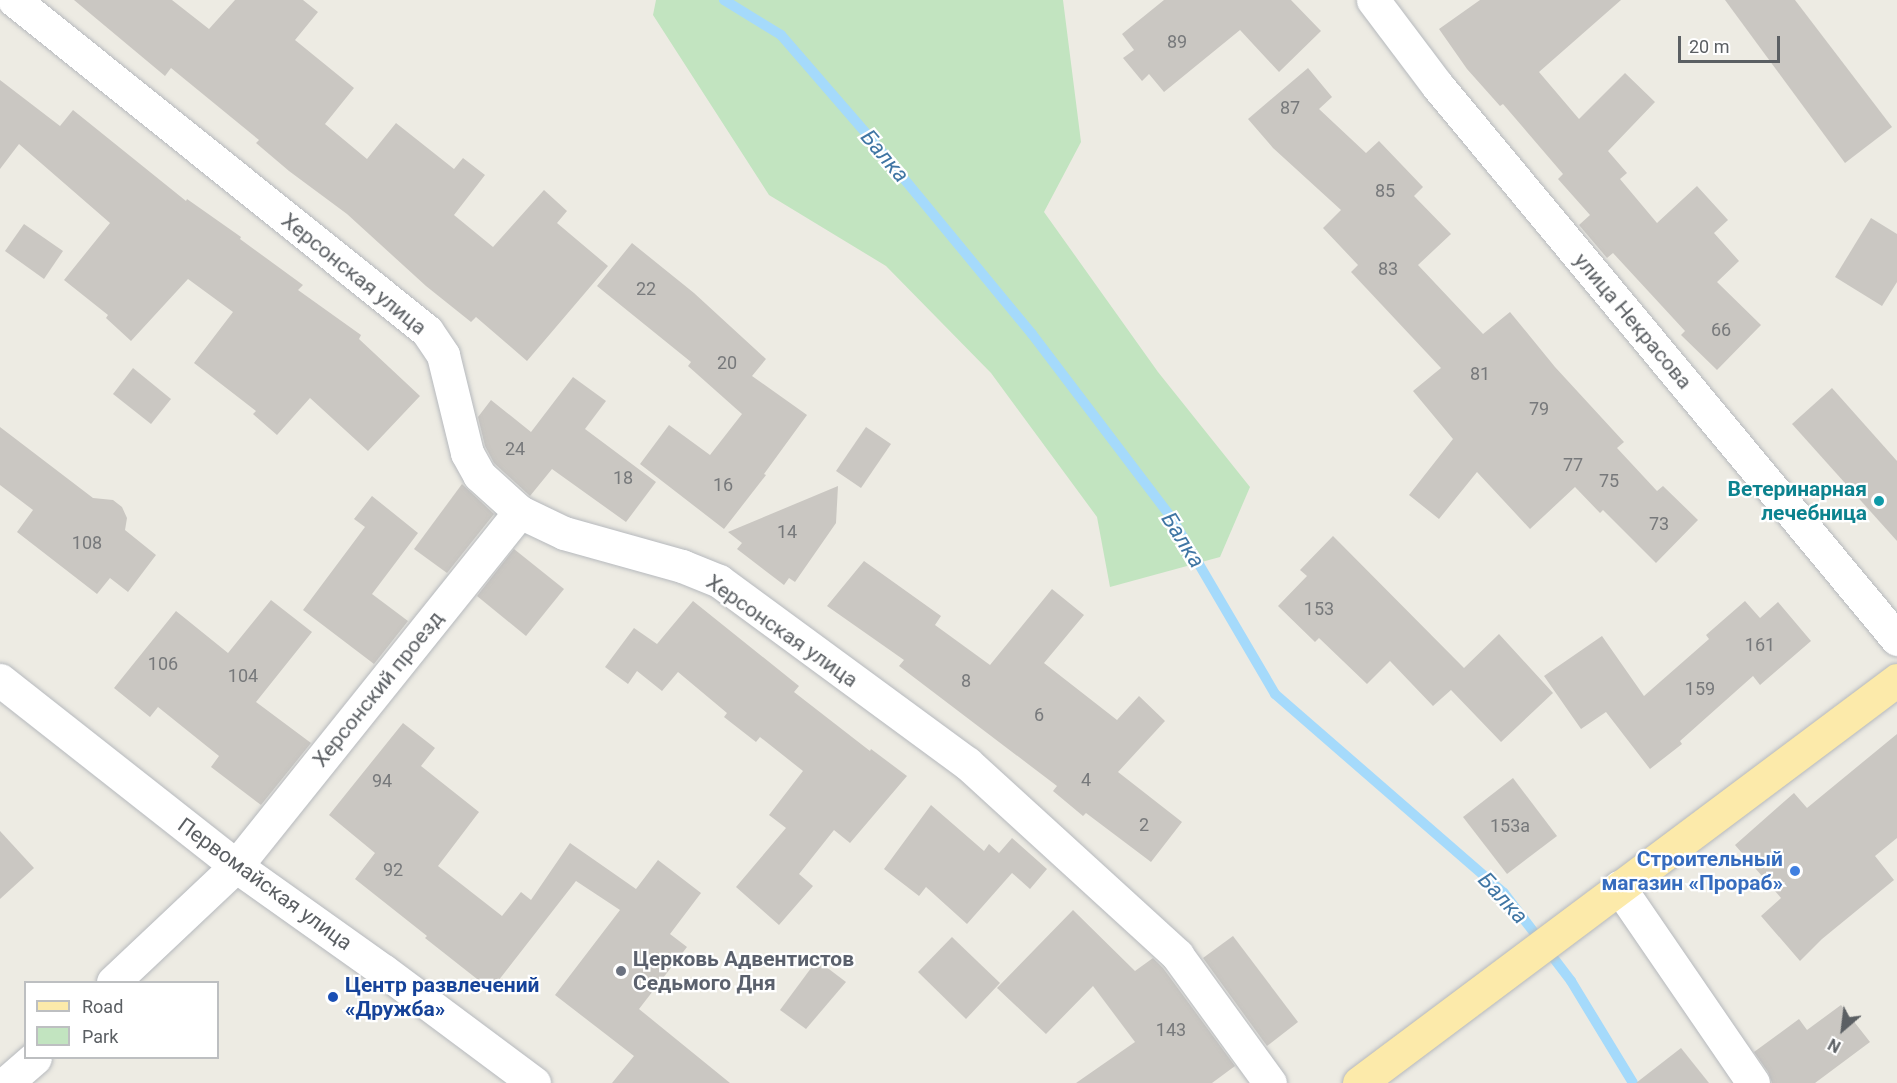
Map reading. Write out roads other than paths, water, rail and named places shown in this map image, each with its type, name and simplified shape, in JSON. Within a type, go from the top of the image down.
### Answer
[{"type":"main road","points":[[1365,1081],[1619,887],[1897,680]]},
{"type":"street","name":"Херсонская улица","points":[[14,0],[427,331],[443,355],[467,453],[479,475],[520,512],[564,533],[682,566],[719,582],[967,764],[1177,955],[1270,1083]]},
{"type":"street","name":"улица Некрасова","points":[[1373,0],[1437,85],[1897,639]]},
{"type":"street","name":"Херсонский проезд","points":[[114,981],[236,866],[520,512]]},
{"type":"street","name":"Первомайская улица","points":[[0,680],[236,866],[384,970],[534,1083]]},
{"type":"street","points":[[1619,887],[1753,1083]]},
{"type":"street","points":[[6,1083],[34,1059]]},
{"type":"waterway","name":"Балка","points":[[724,0],[781,35],[877,146],[1032,334],[1173,520],[1275,694],[1504,893],[1571,981],[1633,1083]]},
{"type":"place","name":"Ветеринарная лечебница","points":[[1879,501]]},
{"type":"place","name":"Строительный магазин «Прораб»","points":[[1795,871]]},
{"type":"place","name":"Церковь Адвентистов Седьмого Дня","points":[[621,971]]},
{"type":"place","name":"Центр развлечений «Дружба»","points":[[333,997]]}]
